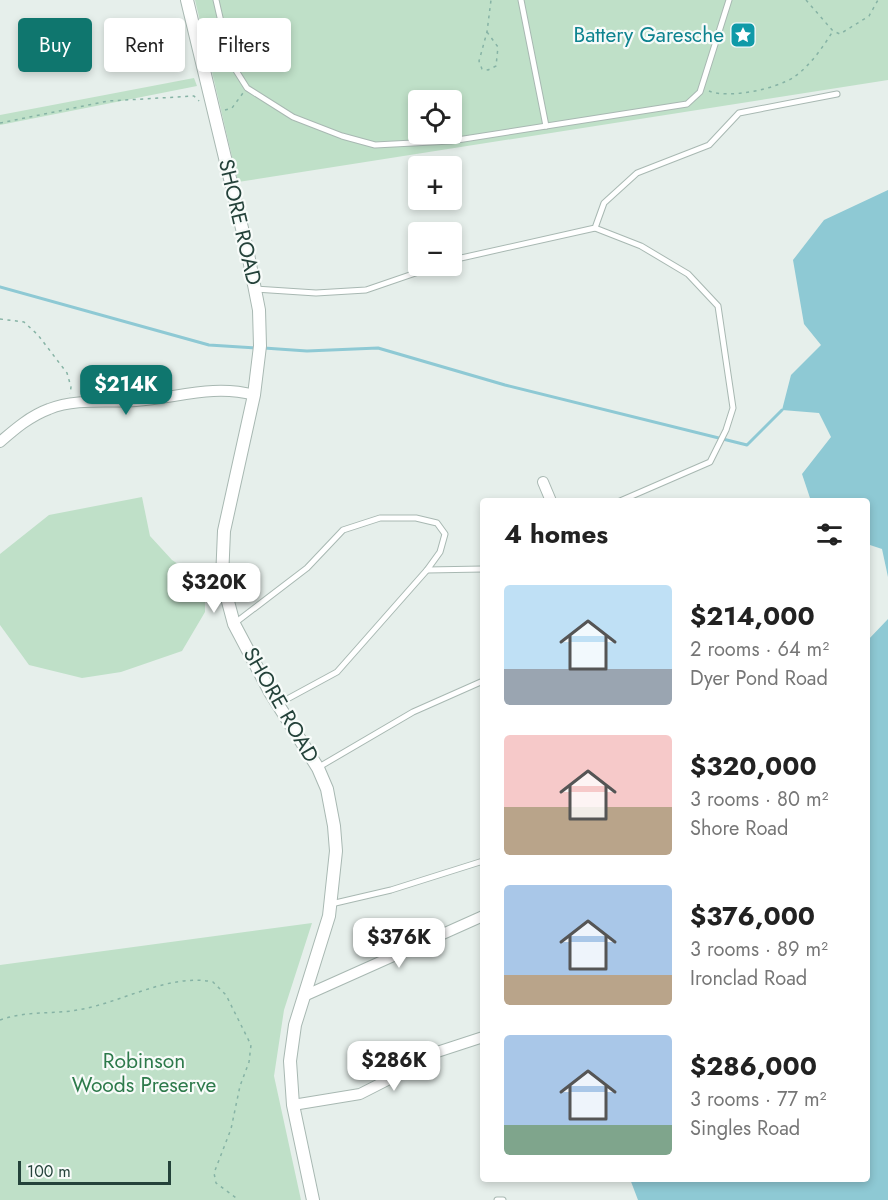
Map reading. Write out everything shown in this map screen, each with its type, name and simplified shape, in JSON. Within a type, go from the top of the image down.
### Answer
[{"type":"street","name":"SHORE ROAD","points":[[187,0],[259,310],[260,346],[254,395],[224,531],[222,579],[234,624],[278,704],[318,768],[327,789],[334,826],[336,851],[329,916],[304,996],[290,1061],[293,1105],[313,1200]]},
{"type":"street","points":[[0,442],[25,421],[50,408],[67,404],[138,401],[200,391],[236,390],[254,395]]},
{"type":"street","points":[[543,482],[550,498]]},
{"type":"street","points":[[304,996],[480,917]]},
{"type":"street","points":[[293,1105],[360,1094],[419,1064],[434,1053],[480,1038]]},
{"type":"lane","points":[[216,0],[230,61],[247,88],[293,117],[342,136],[375,145],[451,141],[687,104],[701,87],[729,0]]},
{"type":"lane","points":[[521,0],[546,126]]},
{"type":"lane","points":[[595,228],[604,203],[637,173],[709,145],[739,113],[837,94]]},
{"type":"lane","points":[[462,258],[595,228],[641,246],[688,274],[718,306],[733,408],[726,430],[710,462],[627,498]]},
{"type":"lane","points":[[255,289],[316,293],[366,290],[408,276]]},
{"type":"lane","points":[[234,624],[307,568],[343,530],[380,518],[416,518],[436,523],[445,534],[440,552],[427,570],[337,672],[278,704]]},
{"type":"lane","points":[[427,570],[480,569]]},
{"type":"lane","points":[[318,768],[413,712],[480,682]]},
{"type":"lane","points":[[330,904],[391,890],[480,862]]},
{"type":"lane","points":[[497,1200],[503,1200]]},
{"type":"path","points":[[487,32],[498,47],[496,66],[488,70],[483,69],[479,61],[487,32],[491,0]]},
{"type":"path","points":[[806,0],[833,31],[840,34],[869,16],[878,0]]},
{"type":"path","points":[[701,87],[717,94],[740,94],[794,77],[820,51],[833,31]]},
{"type":"path","points":[[221,111],[232,108],[247,88]]},
{"type":"path","points":[[0,123],[108,101],[194,96],[202,105]]},
{"type":"path","points":[[0,319],[24,322],[38,335],[67,373],[71,387],[67,404]]},
{"type":"path","points":[[0,1020],[45,1011],[81,1010],[191,980],[213,982],[226,994],[251,1046],[231,1129],[214,1173],[216,1183],[239,1200]]},
{"type":"green space","points":[[195,0],[888,0],[888,80],[238,182],[212,72],[291,72],[291,18],[199,18]]},
{"type":"green space","points":[[194,78],[197,86],[0,125],[0,115]]},
{"type":"green space","points":[[142,497],[150,536],[172,560],[205,582],[205,612],[182,651],[121,672],[82,678],[29,665],[0,625],[0,554],[49,515]]},
{"type":"green space","name":"Robinson Woods Preserve","points":[[312,923],[284,1010],[274,1076],[301,1200],[0,1200],[0,965]]},
{"type":"water","points":[[888,190],[888,577],[882,549],[870,545],[870,498],[810,498],[802,474],[831,437],[819,413],[782,410],[791,375],[821,345],[804,324],[793,260],[824,220]]},
{"type":"water","points":[[888,619],[888,1200],[638,1200],[631,1182],[870,1182],[870,638]]},
{"type":"waterway","points":[[0,287],[209,345],[257,348]]},
{"type":"waterway","points":[[264,348],[307,351],[378,348],[505,385],[747,445],[782,410]]},
{"type":"place","name":"Battery Garesche","points":[[743,35]]}]
